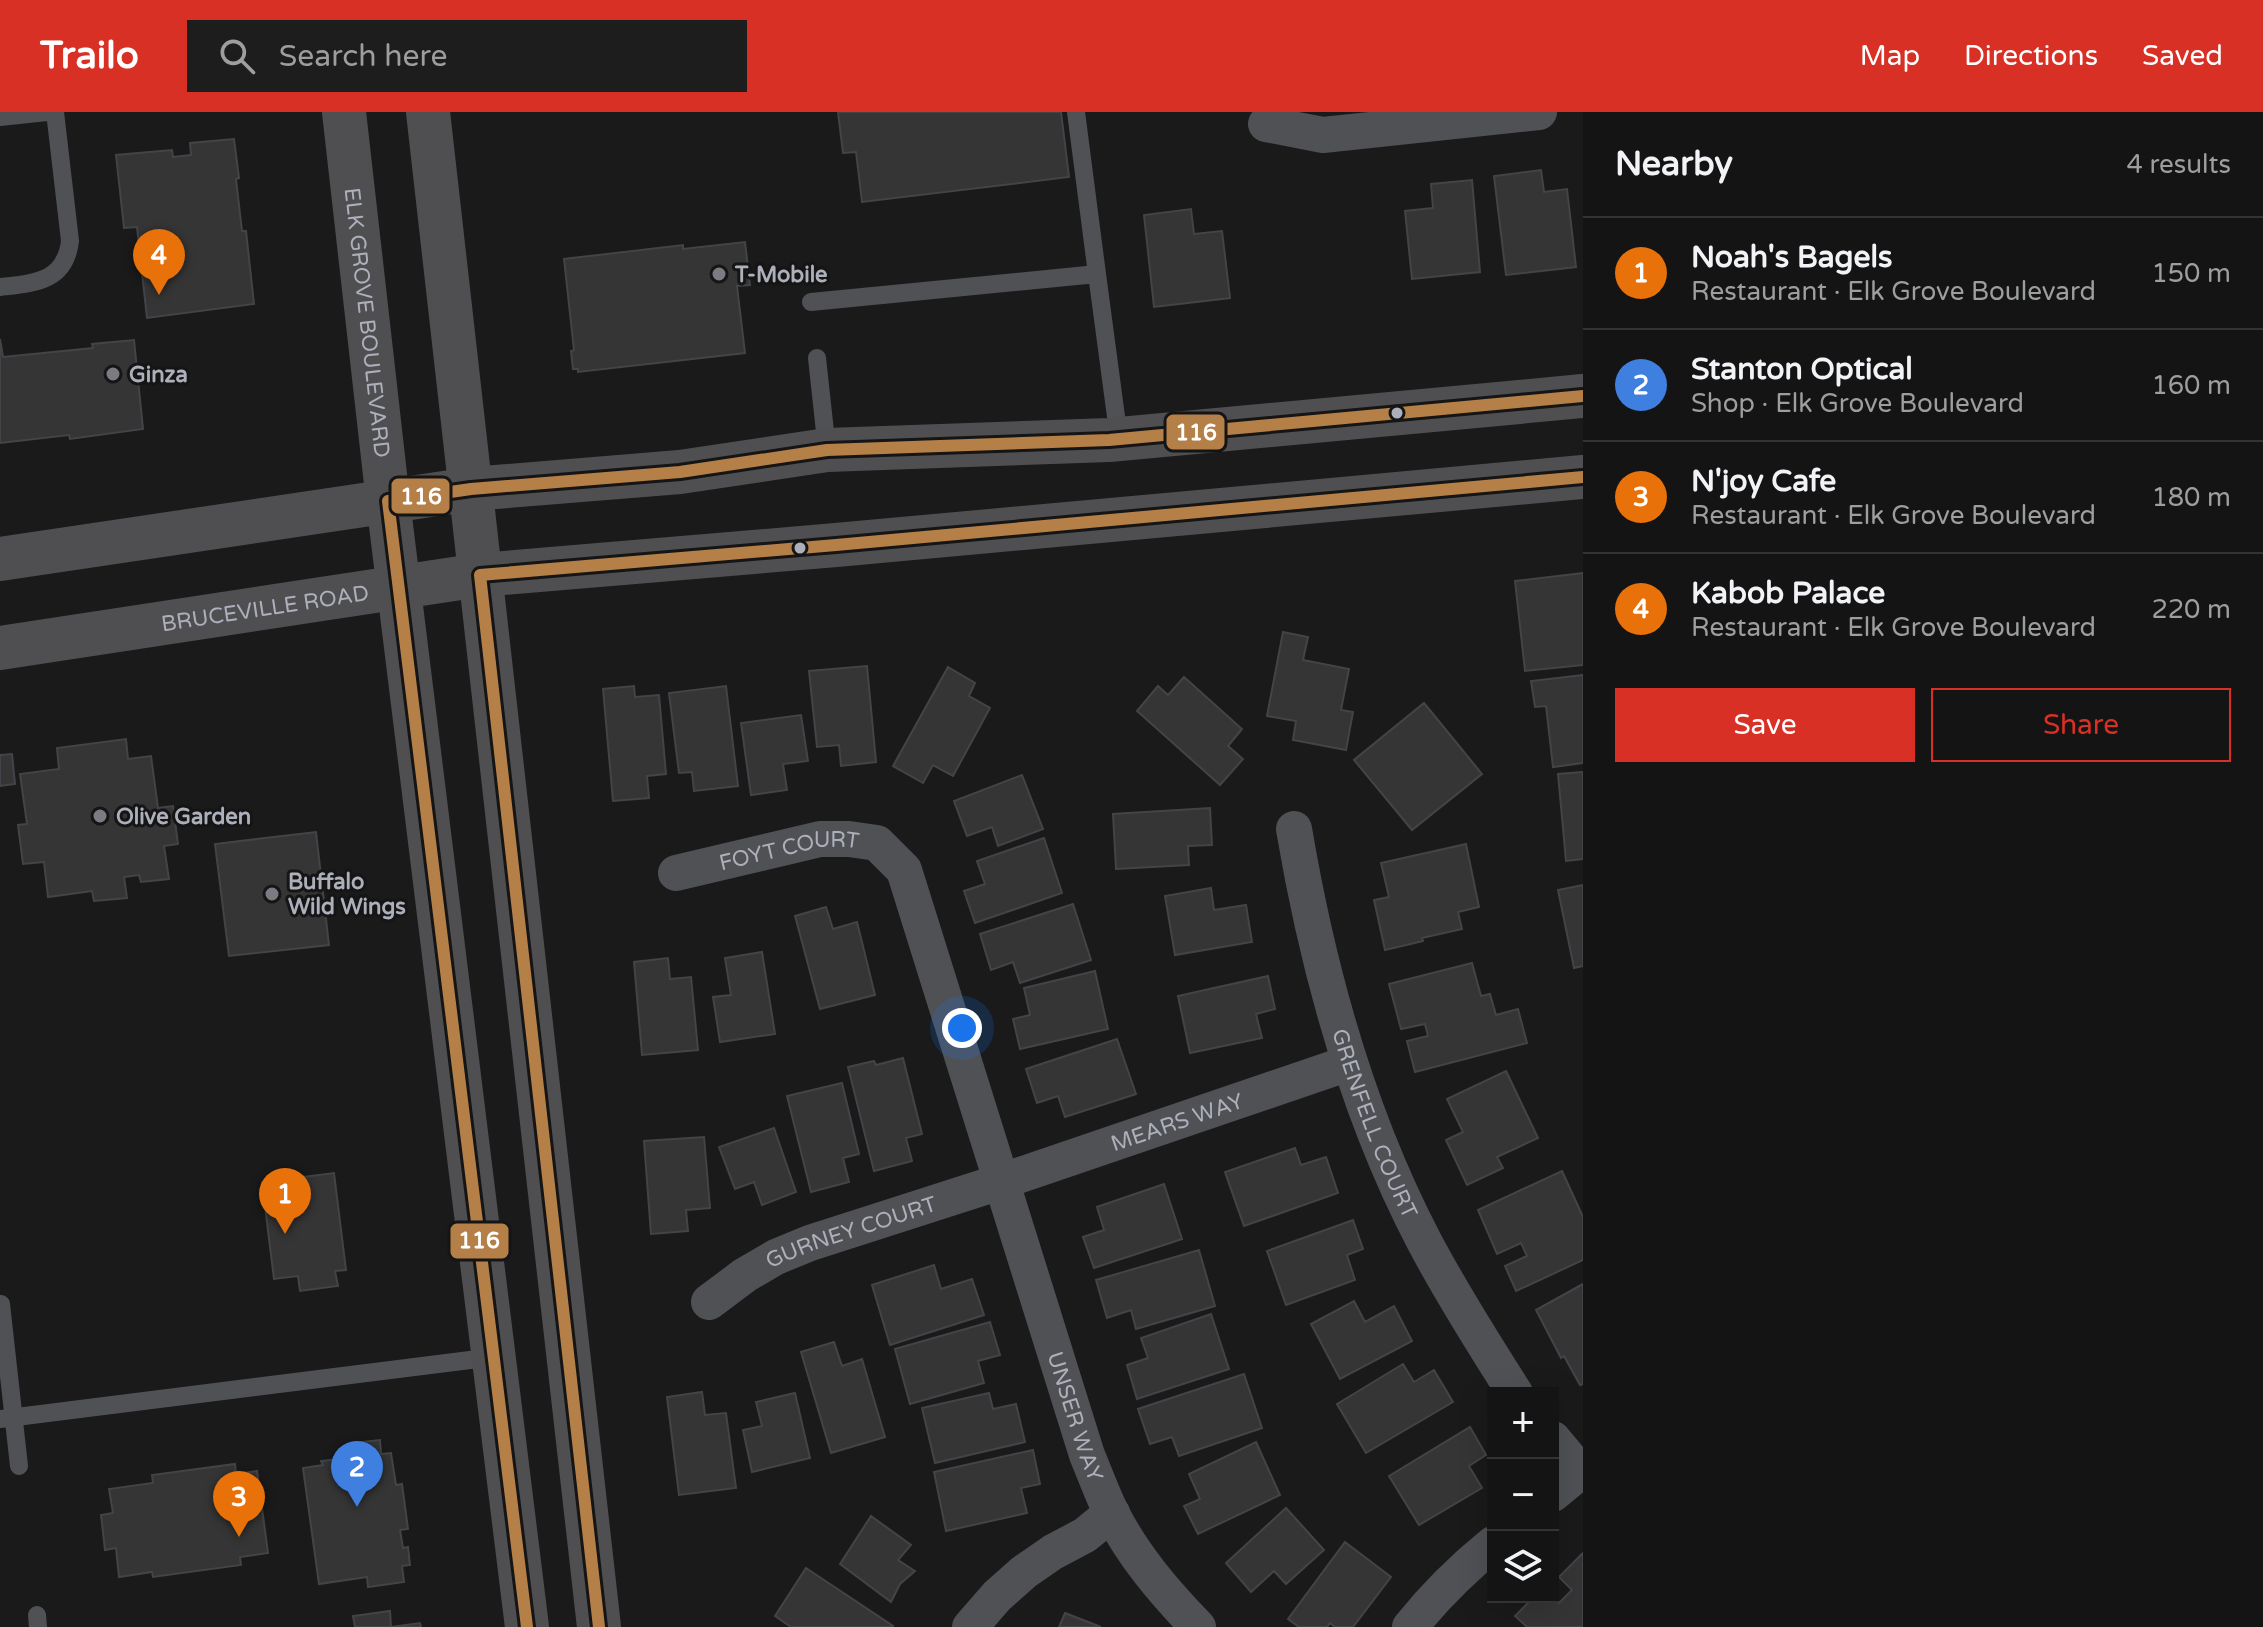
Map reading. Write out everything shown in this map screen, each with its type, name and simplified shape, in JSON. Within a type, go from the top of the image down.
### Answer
[{"type":"main road","name":"ELK GROVE BOULEVARD","points":[[344,112],[388,501],[527,1627]]},
{"type":"main road","points":[[428,112],[599,1627]]},
{"type":"main road","points":[[0,559],[471,489],[680,472],[827,450],[1119,439],[1583,396]]},
{"type":"main road","name":"BRUCEVILLE ROAD","points":[[0,648],[480,575],[1583,477]]},
{"type":"street","points":[[1266,124],[1323,135],[1539,112]]},
{"type":"street","name":"GRENFELL COURT","points":[[1294,829],[1322,971],[1349,1063],[1385,1157],[1423,1239],[1467,1319],[1511,1387]]},
{"type":"street","name":"FOYT COURT","points":[[676,873],[820,839],[877,843],[904,870],[1003,1181]]},
{"type":"street","name":"MEARS WAY","points":[[1003,1181],[1349,1063]]},
{"type":"street","name":"GURNEY COURT","points":[[709,1302],[776,1257],[1003,1181]]},
{"type":"street","name":"UNSER WAY","points":[[1003,1181],[1087,1455],[1112,1513],[1152,1575],[1198,1627]]},
{"type":"street","points":[[1559,1446],[1582,1472],[1559,1489]]},
{"type":"street","points":[[970,1627],[997,1596],[1024,1572],[1085,1535],[1112,1513]]},
{"type":"street","points":[[1410,1627],[1434,1597],[1487,1549]]},
{"type":"lane","points":[[0,117],[47,112]]},
{"type":"lane","points":[[0,287],[45,279],[59,271],[68,257],[70,241],[55,112]]},
{"type":"lane","points":[[1076,112],[1119,439]]},
{"type":"lane","points":[[811,302],[1097,274]]},
{"type":"lane","points":[[817,358],[827,450]]},
{"type":"lane","points":[[1,1304],[7,1418],[19,1466]]},
{"type":"lane","points":[[7,1418],[494,1357]]},
{"type":"building","points":[[838,112],[1061,112],[1069,177],[862,202],[856,152],[843,153]]},
{"type":"building","points":[[234,139],[242,231],[246,231],[254,304],[147,318],[137,227],[124,228],[116,155],[172,150],[173,157],[191,155],[190,143]]},
{"type":"building","points":[[1541,170],[1544,192],[1567,189],[1576,267],[1506,275],[1494,176]]},
{"type":"building","points":[[1472,180],[1480,272],[1412,279],[1405,211],[1433,208],[1431,184]]},
{"type":"building","points":[[1191,209],[1194,234],[1222,231],[1230,298],[1154,307],[1144,215]]},
{"type":"building","points":[[745,242],[750,285],[737,286],[745,353],[578,372],[578,369],[573,369],[571,351],[574,350],[564,259],[683,245],[683,249]]},
{"type":"building","points":[[0,339],[3,357],[93,348],[92,344],[134,340],[143,429],[70,439],[69,435],[0,443]]},
{"type":"building","points":[[1583,573],[1583,665],[1525,671],[1515,581]]},
{"type":"building","points":[[1283,632],[1308,637],[1303,660],[1349,669],[1341,710],[1353,712],[1346,750],[1293,740],[1296,721],[1267,716]]},
{"type":"building","points":[[867,666],[876,762],[841,766],[839,745],[817,747],[809,671]]},
{"type":"building","points":[[948,667],[975,683],[969,696],[990,708],[953,776],[933,765],[923,783],[893,766]]},
{"type":"building","points":[[1583,675],[1583,763],[1553,767],[1546,706],[1535,707],[1531,681]]},
{"type":"building","points":[[1184,677],[1242,729],[1228,746],[1243,759],[1220,785],[1137,711],[1158,686],[1168,695]]},
{"type":"building","points":[[634,686],[635,697],[659,695],[666,774],[647,776],[649,798],[613,801],[603,689]]},
{"type":"building","points":[[726,686],[738,786],[694,791],[692,772],[679,773],[669,693]]},
{"type":"building","points":[[1424,703],[1482,774],[1412,830],[1354,760]]},
{"type":"building","points":[[801,715],[808,761],[783,764],[787,790],[751,795],[741,723]]},
{"type":"building","name":"Olive Garden","points":[[126,739],[128,759],[151,756],[158,808],[173,806],[178,844],[164,846],[169,879],[141,882],[139,875],[124,877],[127,898],[94,901],[92,891],[48,897],[44,862],[23,864],[18,825],[27,824],[20,774],[59,769],[57,748]]},
{"type":"building","points":[[12,754],[15,784],[0,786],[0,755]]},
{"type":"building","points":[[1583,772],[1583,859],[1566,861],[1558,774]]},
{"type":"building","points":[[1022,775],[1043,829],[998,846],[992,827],[967,836],[954,801]]},
{"type":"building","points":[[1210,808],[1212,845],[1188,846],[1189,865],[1116,869],[1113,814]]},
{"type":"building","name":"Buffalo Wild Wings","points":[[316,832],[329,945],[229,956],[215,844]]},
{"type":"building","points":[[1044,838],[1062,893],[975,923],[964,891],[985,884],[977,861]]},
{"type":"building","points":[[1466,844],[1479,907],[1458,912],[1462,929],[1385,950],[1374,900],[1389,897],[1381,863]]},
{"type":"building","points":[[1583,885],[1583,966],[1574,968],[1558,890]]},
{"type":"building","points":[[1211,888],[1214,910],[1246,905],[1252,942],[1175,955],[1165,896]]},
{"type":"building","points":[[1073,904],[1091,960],[1020,983],[1013,962],[991,970],[980,934]]},
{"type":"building","points":[[826,907],[833,929],[857,922],[875,995],[820,1009],[795,916]]},
{"type":"building","points":[[762,952],[775,1034],[720,1042],[713,997],[731,995],[725,958]]},
{"type":"building","points":[[668,958],[670,979],[691,977],[698,1050],[642,1055],[634,962]]},
{"type":"building","points":[[1472,963],[1481,996],[1490,994],[1496,1015],[1518,1009],[1527,1043],[1415,1072],[1407,1041],[1428,1036],[1425,1024],[1401,1029],[1389,984]]},
{"type":"building","points":[[1095,971],[1108,1029],[1020,1049],[1013,1019],[1030,1015],[1024,988]]},
{"type":"building","points":[[1268,976],[1275,1009],[1256,1014],[1262,1038],[1190,1053],[1178,996]]},
{"type":"building","points":[[1117,1039],[1136,1094],[1065,1117],[1058,1096],[1037,1103],[1026,1069]]},
{"type":"building","points":[[903,1058],[922,1134],[906,1138],[912,1161],[874,1171],[848,1067],[874,1061],[876,1065]]},
{"type":"building","points":[[1506,1071],[1538,1138],[1497,1157],[1503,1168],[1467,1185],[1446,1140],[1463,1132],[1447,1099]]},
{"type":"building","points":[[842,1083],[859,1154],[843,1158],[849,1182],[811,1192],[787,1096]]},
{"type":"building","points":[[774,1128],[796,1192],[762,1205],[754,1182],[735,1189],[719,1147]]},
{"type":"building","points":[[704,1137],[710,1208],[686,1210],[688,1231],[651,1234],[644,1141]]},
{"type":"building","points":[[1295,1148],[1301,1165],[1326,1157],[1338,1193],[1244,1226],[1225,1172]]},
{"type":"building","points":[[1562,1171],[1583,1217],[1583,1260],[1516,1291],[1505,1266],[1527,1256],[1521,1243],[1497,1254],[1478,1210]]},
{"type":"building","points":[[334,1173],[346,1270],[335,1271],[338,1286],[300,1291],[298,1276],[274,1279],[262,1182]]},
{"type":"building","points":[[1164,1184],[1182,1239],[1094,1268],[1083,1237],[1104,1230],[1097,1207]]},
{"type":"building","points":[[1353,1220],[1363,1249],[1347,1255],[1355,1280],[1286,1305],[1267,1251]]},
{"type":"building","points":[[1199,1250],[1215,1306],[1136,1329],[1131,1310],[1107,1318],[1096,1280]]},
{"type":"building","points":[[934,1265],[941,1289],[972,1279],[984,1315],[890,1345],[872,1285]]},
{"type":"building","points":[[1583,1284],[1583,1384],[1580,1385],[1564,1356],[1561,1358],[1536,1310]]},
{"type":"building","points":[[1354,1301],[1365,1322],[1394,1306],[1412,1341],[1340,1379],[1311,1324]]},
{"type":"building","points":[[1211,1314],[1229,1369],[1137,1399],[1127,1365],[1148,1358],[1141,1338]]},
{"type":"building","points":[[990,1322],[1000,1355],[978,1361],[984,1383],[910,1404],[895,1349]]},
{"type":"building","points":[[834,1342],[842,1366],[862,1359],[885,1437],[831,1453],[801,1352]]},
{"type":"building","points":[[1403,1364],[1414,1382],[1434,1370],[1453,1402],[1366,1453],[1337,1404]]},
{"type":"building","points":[[1244,1374],[1262,1428],[1179,1456],[1172,1437],[1150,1444],[1138,1409]]},
{"type":"building","points":[[702,1392],[705,1415],[726,1413],[736,1488],[679,1495],[667,1397]]},
{"type":"building","points":[[795,1393],[810,1458],[752,1472],[743,1430],[762,1426],[756,1402]]},
{"type":"building","points":[[989,1393],[993,1409],[1016,1404],[1025,1442],[935,1463],[922,1408]]},
{"type":"building","points":[[1470,1427],[1486,1455],[1469,1466],[1482,1488],[1419,1525],[1389,1476]]},
{"type":"building","points":[[380,1440],[381,1454],[391,1453],[396,1485],[402,1484],[408,1529],[400,1530],[403,1548],[408,1547],[410,1565],[402,1566],[404,1582],[368,1587],[367,1577],[319,1584],[303,1468],[323,1465],[321,1461],[356,1457],[354,1443]]},
{"type":"building","points":[[1256,1442],[1280,1495],[1198,1534],[1184,1506],[1200,1499],[1189,1474]]},
{"type":"building","points":[[1033,1450],[1040,1484],[1021,1488],[1027,1513],[946,1531],[934,1472]]},
{"type":"building","points":[[235,1464],[236,1474],[257,1471],[268,1553],[240,1557],[241,1565],[153,1577],[152,1572],[119,1577],[116,1548],[105,1550],[101,1515],[113,1513],[109,1489],[153,1483],[152,1475]]},
{"type":"building","points":[[1286,1508],[1324,1550],[1286,1584],[1274,1571],[1251,1592],[1226,1563]]},
{"type":"building","points":[[871,1516],[911,1545],[898,1560],[915,1571],[900,1584],[891,1602],[840,1564]]},
{"type":"building","points":[[1345,1542],[1391,1577],[1353,1627],[1335,1627],[1330,1623],[1327,1627],[1299,1627],[1288,1619]]},
{"type":"building","points":[[1583,1553],[1583,1627],[1527,1627],[1515,1616],[1528,1603],[1559,1603],[1572,1590],[1559,1577]]},
{"type":"building","points":[[806,1568],[893,1626],[791,1627],[775,1616]]},
{"type":"building","points":[[390,1611],[391,1627],[355,1627],[353,1616]]},
{"type":"building","points":[[1065,1613],[1101,1627],[1059,1627]]},
{"type":"building","points":[[420,1623],[421,1627],[391,1627]]},
{"type":"transit line","name":"116","points":[[527,1627],[388,501],[471,489],[680,472],[827,450],[1109,440],[1583,396]]},
{"type":"transit line","name":"116","points":[[599,1627],[480,575],[1583,477]]},
{"type":"place","name":"T-Mobile","points":[[719,274]]},
{"type":"place","name":"Kabob Palace","points":[[159,295]]},
{"type":"place","name":"Ginza","points":[[113,374]]},
{"type":"place","name":"Olive Garden","points":[[100,816]]},
{"type":"place","name":"Buffalo Wild Wings","points":[[272,894]]},
{"type":"place","name":"Noah's Bagels","points":[[285,1234]]},
{"type":"place","name":"Stanton Optical","points":[[357,1507]]},
{"type":"place","name":"N'joy Cafe","points":[[239,1537]]}]
